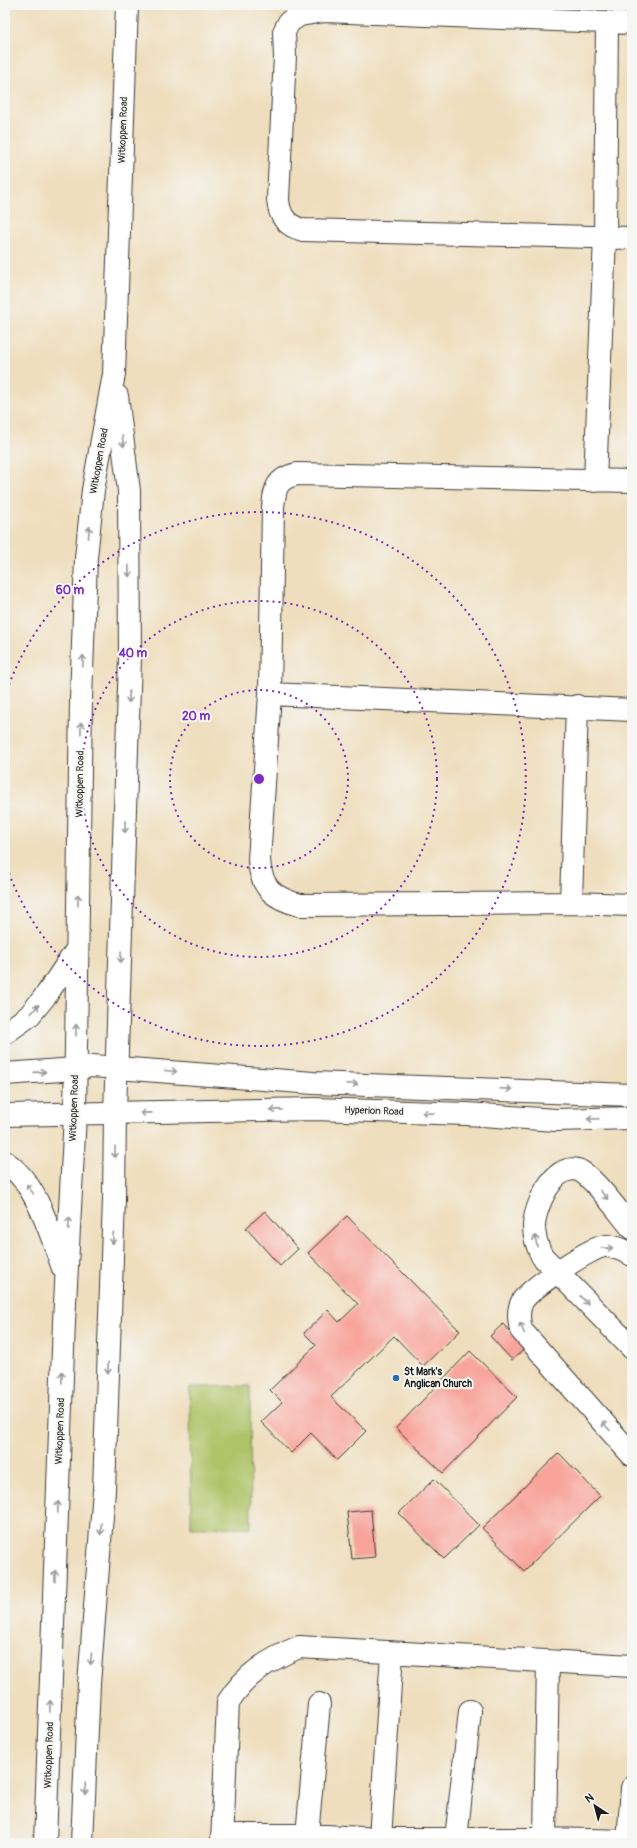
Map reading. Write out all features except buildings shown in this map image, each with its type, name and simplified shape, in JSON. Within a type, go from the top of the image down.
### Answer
[{"type":"street","name":"Witkoppen Road","points":[[45,1843],[67,1276],[75,1115],[81,700],[86,558],[93,490],[114,374],[127,5]]},
{"type":"street","points":[[632,23],[324,11],[293,19],[286,27],[284,36],[285,56],[278,200],[281,215],[285,221],[289,225],[303,230],[632,238]]},
{"type":"street","points":[[596,481],[605,237],[607,22]]},
{"type":"street","name":"Witkoppen Road","points":[[82,1843],[89,1684],[104,1490],[130,658],[129,491],[114,374]]},
{"type":"street","points":[[632,481],[318,474],[297,474],[280,481],[277,486],[273,507],[270,694],[259,860],[263,882],[270,891],[281,899],[300,904],[571,903],[632,905]]},
{"type":"street","points":[[270,694],[577,706],[632,710]]},
{"type":"street","points":[[571,903],[577,706]]},
{"type":"street","points":[[5,1033],[29,1016],[47,994],[77,949]]},
{"type":"street","points":[[5,1074],[75,1069],[92,1066],[313,1083],[632,1095]]},
{"type":"street","name":"Hyperion Road","points":[[5,1115],[75,1115],[315,1109],[467,1114],[556,1120],[632,1118]]},
{"type":"street","points":[[5,1162],[26,1183],[37,1198],[67,1276]]},
{"type":"street","points":[[632,1228],[592,1181],[578,1170],[568,1170],[559,1174],[550,1184],[538,1206],[534,1226],[535,1243],[542,1256],[632,1348]]},
{"type":"street","points":[[632,1255],[620,1248],[605,1246],[592,1251],[557,1272],[523,1300],[518,1315],[521,1330],[632,1455]]},
{"type":"street","points":[[632,1666],[299,1647],[276,1657],[239,1685],[228,1702],[222,1839],[307,1835],[380,1839],[545,1838],[630,1841],[632,1788]]},
{"type":"street","points":[[380,1839],[392,1653]]},
{"type":"street","points":[[545,1838],[548,1661]]},
{"type":"street","points":[[307,1835],[319,1704]]},
{"type":"street","points":[[456,1839],[470,1711]]},
{"type":"green space","points":[[250,1386],[251,1527],[191,1528],[190,1387]]},
{"type":"place","name":"St Mark's Anglican Church","points":[[396,1378]]}]
